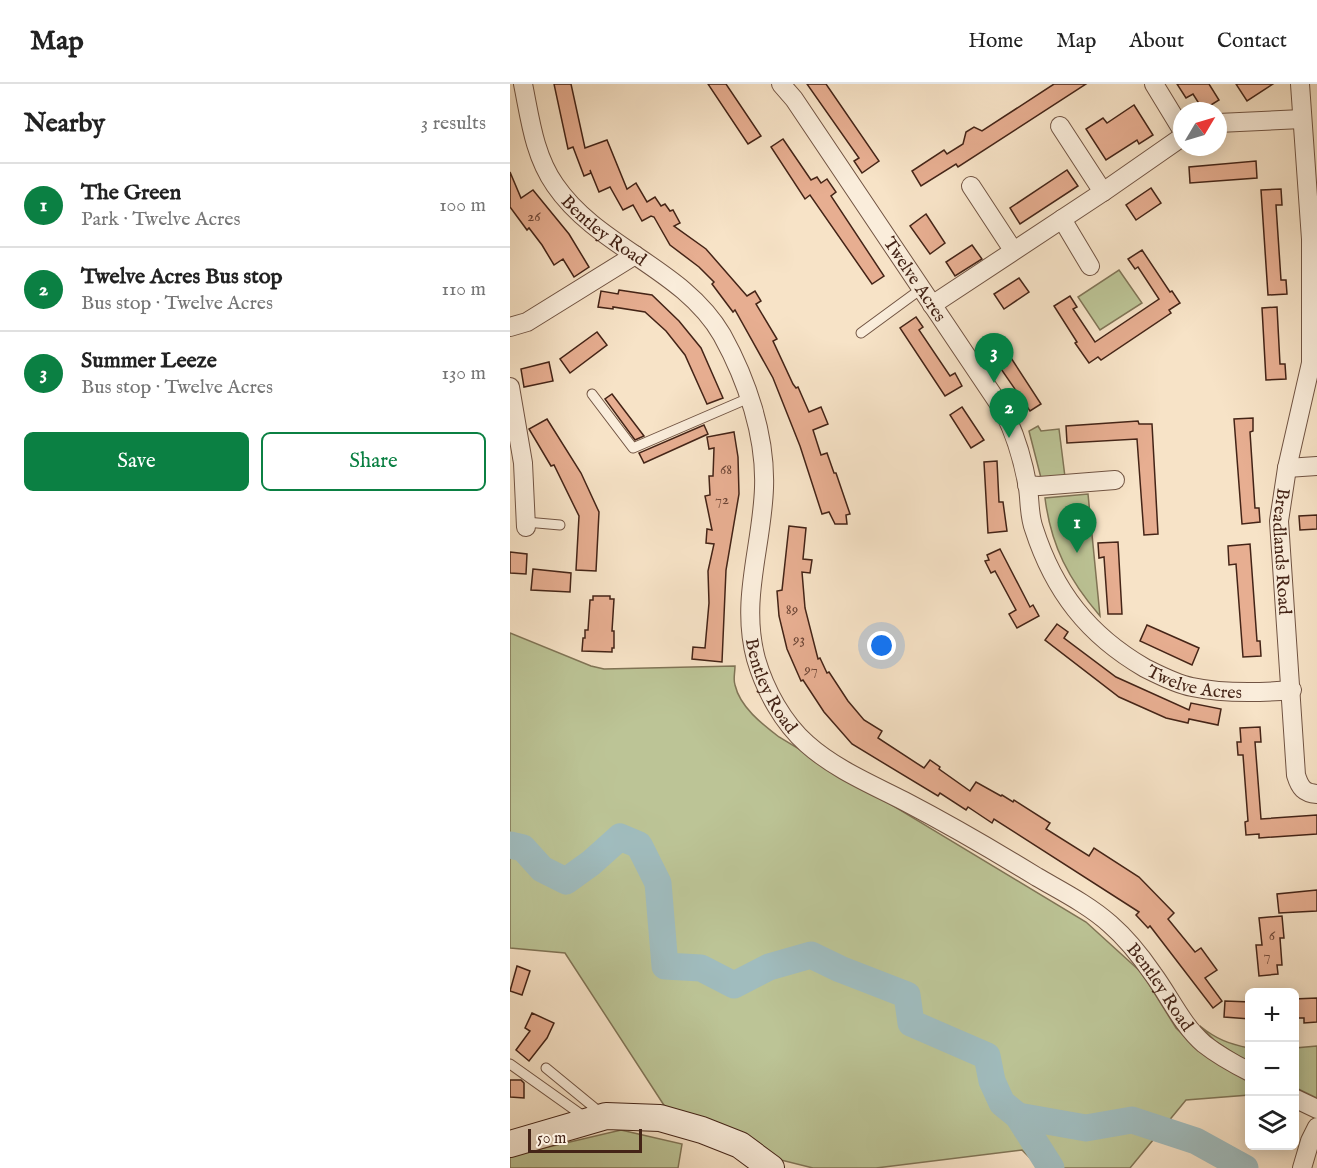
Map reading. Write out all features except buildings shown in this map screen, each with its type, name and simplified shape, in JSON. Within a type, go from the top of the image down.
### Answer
[{"type":"street","name":"Bentley Road","points":[[523,84],[537,150],[555,185],[581,215],[603,234],[664,274],[689,296],[720,332],[734,359],[749,398],[759,438],[764,486],[749,602],[752,638],[766,685],[788,722],[807,744],[842,769],[959,829],[1111,924],[1153,974],[1197,1036],[1218,1054],[1245,1069]]},
{"type":"street","name":"Twelve Acres","points":[[781,84],[794,99],[1003,410],[1018,441],[1033,526],[1057,583],[1077,612],[1105,641],[1152,671],[1190,687],[1224,692],[1292,690]]},
{"type":"street","points":[[1154,84],[1173,115]]},
{"type":"street","name":"Breadlands Road","points":[[1300,84],[1311,238],[1314,363],[1287,468],[1279,521],[1296,776],[1301,788],[1308,793],[1317,794]]},
{"type":"street","points":[[1227,123],[1302,119]]},
{"type":"street","points":[[1060,126],[1103,192]]},
{"type":"street","points":[[932,305],[1173,143]]},
{"type":"street","points":[[971,186],[1013,250]]},
{"type":"street","points":[[1062,219],[1090,266]]},
{"type":"street","points":[[510,327],[527,322],[635,255]]},
{"type":"street","points":[[510,387],[524,464],[526,525]]},
{"type":"street","points":[[1287,468],[1317,466]]},
{"type":"street","points":[[1027,485],[1115,480]]},
{"type":"street","points":[[1299,1100],[1317,1109]]},
{"type":"street","points":[[510,1144],[598,1119],[660,1118],[702,1130],[740,1145],[771,1168]]},
{"type":"street","points":[[1302,1168],[1317,1127]]},
{"type":"lane","points":[[861,333],[921,289]]},
{"type":"lane","points":[[592,394],[633,448],[749,398]]},
{"type":"lane","points":[[526,525],[560,525]]},
{"type":"lane","points":[[510,1064],[598,1119]]},
{"type":"lane","points":[[546,1068],[598,1119]]},
{"type":"green space","points":[[1119,270],[1142,303],[1100,330],[1078,297]]},
{"type":"green space","points":[[1038,426],[1041,431],[1059,429],[1065,477],[1041,478],[1029,431]]},
{"type":"green space","points":[[1088,494],[1100,616],[1079,589],[1063,562],[1052,532],[1045,498]]},
{"type":"green space","points":[[510,633],[591,666],[604,669],[735,666],[734,683],[742,701],[759,721],[779,737],[1086,922],[1142,973],[1176,1028],[1197,1048],[1245,1078],[1245,1095],[1186,1100],[1130,1168],[1040,1168],[1022,1150],[876,1168],[813,1168],[684,1136],[565,953],[510,948]]},
{"type":"green space","points":[[1200,1026],[1223,1040],[1245,1047],[1245,1060],[1215,1041]]},
{"type":"green space","points":[[1317,1046],[1317,1098],[1299,1089],[1299,1048]]},
{"type":"green space","points":[[621,1130],[682,1144],[678,1168],[510,1168],[510,1156]]},
{"type":"waterway","points":[[510,845],[523,848],[542,869],[566,881],[591,863],[620,837],[639,845],[658,883],[665,966],[701,968],[734,985],[769,967],[811,955],[907,995],[911,1023],[987,1056],[992,1081],[1002,1103],[1018,1116],[1051,1168]]},
{"type":"waterway","points":[[1018,1116],[1086,1128],[1132,1120],[1196,1141],[1245,1168]]},
{"type":"place","name":"Summer Leeze","points":[[994,383]]},
{"type":"place","name":"Twelve Acres Bus stop","points":[[1009,438]]},
{"type":"place","name":"The Green","points":[[1077,553]]}]
